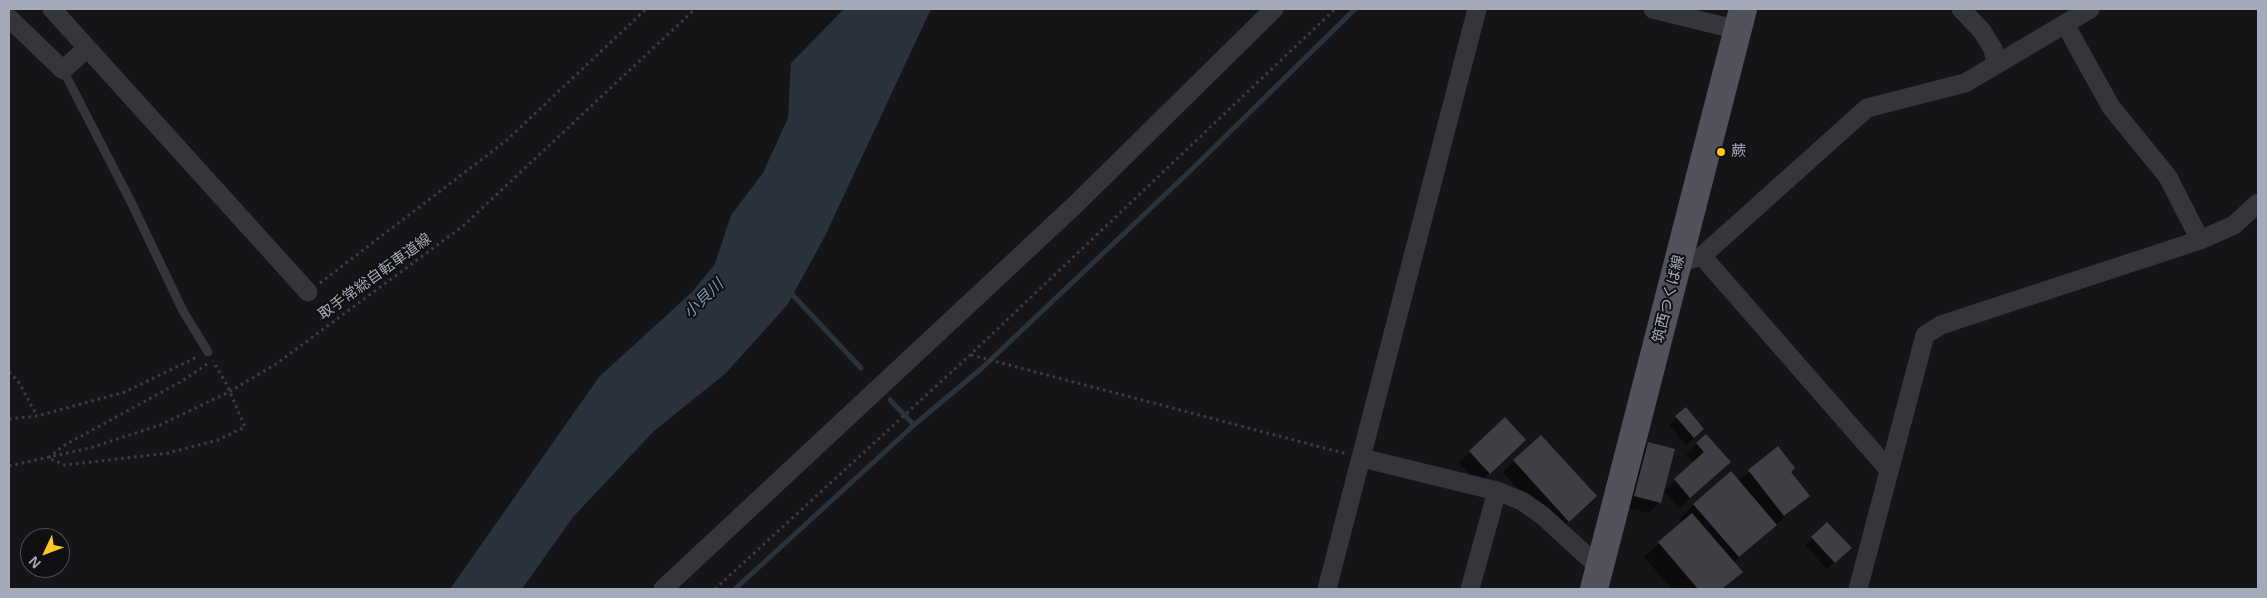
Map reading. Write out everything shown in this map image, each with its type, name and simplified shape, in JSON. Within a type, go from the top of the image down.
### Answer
[{"type":"main road","name":"筑西つくば線","points":[[1597,579],[1690,259],[1740,20]]},
{"type":"street","points":[[52,9],[308,292]]},
{"type":"street","points":[[663,589],[1076,204],[1274,9]]},
{"type":"street","points":[[1327,589],[1477,9]]},
{"type":"street","points":[[1653,9],[1740,20]]},
{"type":"street","points":[[1961,9],[1982,31],[1993,49],[1996,64]]},
{"type":"street","points":[[1889,470],[1690,259],[1867,108],[1965,83],[2090,9]]},
{"type":"street","points":[[9,18],[63,70],[87,48]]},
{"type":"street","points":[[2065,24],[2111,107],[2168,177],[2200,240]]},
{"type":"street","points":[[1861,589],[1889,470],[1925,335],[1941,325],[2200,240],[2234,225],[2258,203]]},
{"type":"street","points":[[1362,458],[1497,491],[1522,501],[1542,515],[1597,579]]},
{"type":"street","points":[[1470,589],[1497,491]]},
{"type":"lane","points":[[63,70],[131,202],[183,311],[208,352]]},
{"type":"path","points":[[638,9],[642,13]]},
{"type":"path","points":[[308,292],[507,140],[646,9]]},
{"type":"path","name":"取手常総自転車道線","points":[[9,466],[90,448],[160,425],[229,392],[276,364],[463,226],[695,9]]},
{"type":"path","points":[[715,589],[970,355],[1335,9]]},
{"type":"path","points":[[9,419],[37,416],[125,392],[208,352],[245,427],[218,440],[168,453],[65,465],[48,458]]},
{"type":"path","points":[[970,355],[1362,458]]},
{"type":"path","points":[[48,458],[64,446],[175,385],[213,360]]},
{"type":"path","points":[[9,372],[18,381],[37,416]]},
{"type":"water","name":"小貝川","points":[[844,9],[933,9],[930,11],[825,236],[788,304],[726,373],[654,431],[573,517],[522,589],[450,589],[599,377],[692,292],[715,264],[731,215],[763,173],[788,118],[791,63]]},
{"type":"building","points":[[1686,407],[1704,429],[1694,438],[1675,416]]},
{"type":"building","points":[[1505,417],[1526,440],[1490,474],[1469,451]]},
{"type":"building","points":[[1706,434],[1731,462],[1690,498],[1674,479],[1704,452],[1696,443]]},
{"type":"building","points":[[1541,435],[1597,496],[1569,522],[1513,460]]},
{"type":"building","points":[[1648,442],[1675,449],[1661,503],[1634,496]]},
{"type":"building","points":[[1778,446],[1795,468],[1791,472],[1810,496],[1784,516],[1748,470]]},
{"type":"building","points":[[1731,471],[1777,525],[1739,557],[1693,504]]},
{"type":"building","points":[[1692,513],[1743,572],[1722,589],[1698,589],[1658,542]]},
{"type":"building","points":[[1827,522],[1852,548],[1835,563],[1811,537]]},
{"type":"waterway","points":[[735,589],[914,425],[982,368],[1189,172],[1355,9]]},
{"type":"waterway","points":[[789,291],[861,368]]},
{"type":"waterway","points":[[890,400],[914,425]]},
{"type":"place","name":"蕨","points":[[1721,152]]}]
